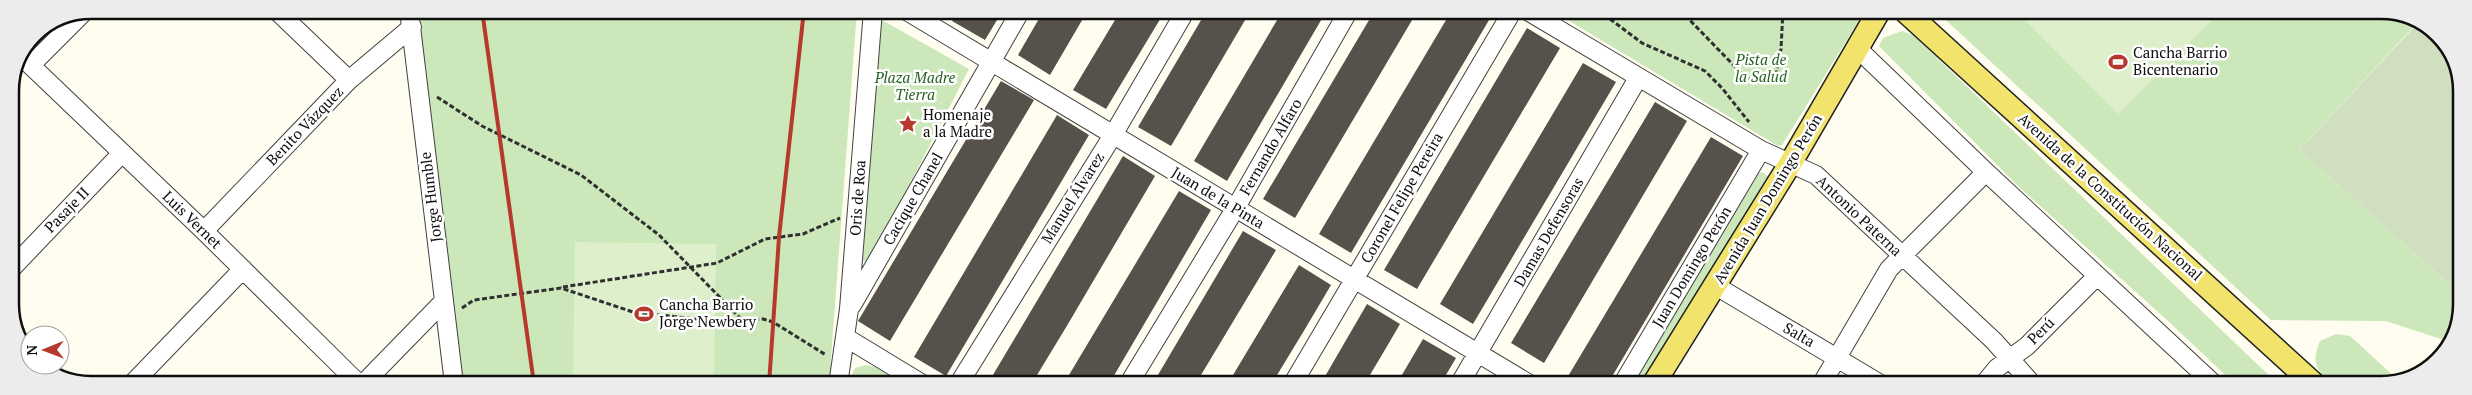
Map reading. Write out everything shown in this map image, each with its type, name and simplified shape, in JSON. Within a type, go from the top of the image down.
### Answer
[{"type":"main road","name":"Avenida Juan Domingo Perón","points":[[1659,376],[1790,164],[1873,19]]},
{"type":"main road","name":"Avenida de la Constitución Nacional","points":[[1915,19],[2305,376]]},
{"type":"street","points":[[285,19],[349,80]]},
{"type":"street","name":"Benito Vázquez","points":[[204,231],[409,19]]},
{"type":"street","name":"Jorge Humble","points":[[410,19],[453,376]]},
{"type":"street","name":"Oris de Roa","points":[[839,376],[850,309],[872,19]]},
{"type":"street","name":"Juan de la Pinta","points":[[920,19],[1516,376]]},
{"type":"street","name":"Cacique Chanel","points":[[850,309],[1016,19]]},
{"type":"street","name":"Manuel Álvarez","points":[[964,376],[1113,135],[1181,19]]},
{"type":"street","name":"Fernando Alfaro","points":[[1133,376],[1235,209],[1344,19]]},
{"type":"street","name":"Coronel Felipe Pereira","points":[[1297,376],[1508,19]]},
{"type":"street","name":"Antonio Paterna","points":[[1541,19],[1761,150],[1816,175],[1994,341],[2025,376]]},
{"type":"street","points":[[27,62],[74,21]]},
{"type":"street","points":[[1858,48],[1986,172],[2204,376]]},
{"type":"street","name":"Luis Vernet","points":[[27,62],[204,231],[351,376]]},
{"type":"street","name":"Damas Defensoras","points":[[1464,376],[1638,78]]},
{"type":"street","name":"Juan Domingo Perón","points":[[1627,376],[1761,150]]},
{"type":"street","name":"Pasaje II","points":[[19,261],[122,153]]},
{"type":"street","points":[[1827,376],[1889,269],[1986,172]]},
{"type":"street","points":[[140,376],[243,269]]},
{"type":"street","name":"Perú","points":[[1990,376],[1997,368],[2027,346],[2097,276]]},
{"type":"street","name":"Salta","points":[[1716,286],[1867,376]]},
{"type":"street","points":[[372,376],[445,309]]},
{"type":"street","points":[[845,337],[909,376]]},
{"type":"path","points":[[1610,19],[1642,43],[1704,70],[1722,88],[1749,122],[1761,150]]},
{"type":"path","points":[[1689,19],[1745,77],[1757,82],[1768,82],[1776,75],[1781,49],[1783,19]]},
{"type":"path","points":[[418,85],[482,126],[581,175],[659,235],[742,320]]},
{"type":"path","points":[[445,309],[474,300],[561,288],[717,262],[765,239],[803,234],[857,210]]},
{"type":"path","points":[[561,288],[633,312],[724,322],[762,319],[773,322],[840,364]]},
{"type":"green space","points":[[415,19],[856,19],[830,376],[460,376]]},
{"type":"green space","name":"Plaza Madre Tierra","points":[[880,19],[969,69],[869,263],[862,260]]},
{"type":"green space","name":"Pista de la Salud","points":[[1566,19],[1860,19],[1782,145],[1778,146]]},
{"type":"green space","points":[[1945,19],[2391,19],[2414,27],[2299,150],[2453,288],[2453,314],[2444,340],[2386,321],[2271,320]]},
{"type":"green space","name":"Cancha Barrio Bicentenario","points":[[2024,19],[2213,19],[2118,114]]},
{"type":"green space","points":[[2414,27],[2429,36],[2444,55],[2452,76],[2453,288],[2299,150]]},
{"type":"green space","points":[[1902,31],[1913,35],[2270,376],[2226,376],[2018,186],[1879,46],[1883,38]]},
{"type":"green space","points":[[1762,172],[1768,176],[1767,179],[1645,376],[1635,376],[1759,173]]},
{"type":"green space","name":"Cancha Barrio Jorge Newbery","points":[[575,242],[716,244],[714,376],[573,376]]},
{"type":"green space","points":[[2336,334],[2350,336],[2393,375],[2324,376],[2319,370],[2316,360],[2320,341]]},
{"type":"green space","points":[[865,365],[875,367],[890,376],[851,376],[855,368]]},
{"type":"building","points":[[953,19],[998,19],[985,40],[952,21]]},
{"type":"building","points":[[1039,19],[1083,19],[1050,75],[1018,55]]},
{"type":"building","points":[[1116,19],[1160,19],[1106,109],[1073,90]]},
{"type":"building","points":[[1202,19],[1246,19],[1171,146],[1138,127]]},
{"type":"building","points":[[1278,19],[1322,19],[1227,181],[1194,161]]},
{"type":"building","points":[[1370,19],[1413,19],[1295,218],[1263,199]]},
{"type":"building","points":[[1447,19],[1490,19],[1351,253],[1319,234]]},
{"type":"building","points":[[1527,28],[1560,48],[1417,289],[1384,270]]},
{"type":"building","points":[[1583,63],[1616,82],[1473,324],[1440,304]]},
{"type":"building","points":[[1001,81],[1034,100],[890,341],[858,321]]},
{"type":"building","points":[[1655,102],[1687,121],[1544,363],[1511,343]]},
{"type":"building","points":[[1057,115],[1089,135],[946,376],[914,357]]},
{"type":"building","points":[[1711,137],[1743,156],[1612,376],[1568,376]]},
{"type":"building","points":[[1123,156],[1155,176],[1036,376],[992,376]]},
{"type":"building","points":[[1179,191],[1211,210],[1114,376],[1068,376]]},
{"type":"building","points":[[1243,231],[1276,250],[1200,376],[1157,376]]},
{"type":"building","points":[[1299,265],[1331,285],[1276,376],[1232,376]]},
{"type":"building","points":[[1367,304],[1400,324],[1369,376],[1325,376]]},
{"type":"building","points":[[1423,339],[1456,358],[1445,376],[1401,376]]},
{"type":"railway","points":[[483,19],[533,376]]},
{"type":"railway","points":[[770,376],[779,237],[803,19]]},
{"type":"place","name":"Cancha Barrio Bicentenario","points":[[2118,62]]},
{"type":"place","name":"Homenaje a la Madre","points":[[908,124]]},
{"type":"place","name":"Cancha Barrio Jorge Newbery","points":[[644,314]]}]
